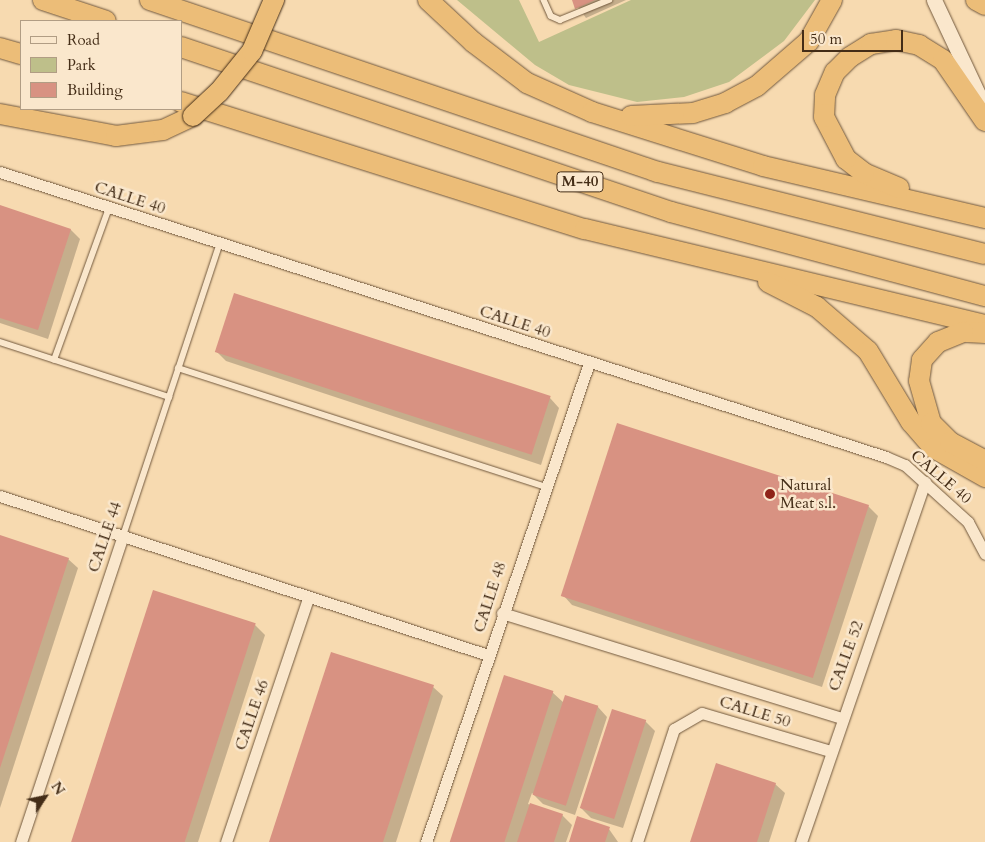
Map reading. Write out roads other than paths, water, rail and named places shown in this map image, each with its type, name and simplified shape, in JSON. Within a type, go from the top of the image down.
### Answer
[{"type":"highway","points":[[44,0],[103,20]]},
{"type":"highway","name":"M-40","points":[[150,0],[658,172],[985,254]]},
{"type":"highway","points":[[0,114],[116,136],[163,130],[187,109],[219,92],[252,51],[274,0]]},
{"type":"highway","points":[[428,0],[473,42],[527,83],[592,112],[763,166],[985,218]]},
{"type":"highway","points":[[592,112],[655,118],[725,103],[788,63],[809,41],[832,0]]},
{"type":"highway","points":[[976,0],[985,5]]},
{"type":"highway","points":[[954,211],[864,173],[846,159],[824,117],[825,95],[835,72],[850,57],[871,44],[896,40],[919,45],[943,60],[985,121]]},
{"type":"highway","name":"M-40","points":[[182,47],[671,212],[985,296]]},
{"type":"highway","points":[[0,48],[20,54]]},
{"type":"highway","points":[[187,109],[585,229],[985,326]]},
{"type":"highway","points":[[740,267],[817,307],[868,351],[911,422],[934,448],[985,477]]},
{"type":"highway","points":[[985,333],[963,332],[938,342],[922,360],[919,381],[931,422],[950,442],[985,462]]},
{"type":"main road","points":[[934,0],[985,109]]},
{"type":"main road","points":[[944,0],[985,86]]},
{"type":"street","name":"CALLE 40","points":[[0,172],[886,457],[905,465],[968,522],[985,554]]},
{"type":"street","name":"CALLE 48","points":[[426,842],[544,486],[589,363]]},
{"type":"street","name":"CALLE 52","points":[[800,842],[841,718],[925,482]]},
{"type":"street","points":[[0,496],[308,598],[488,655]]},
{"type":"street","name":"CALLE 44","points":[[21,842],[123,536]]},
{"type":"street","name":"CALLE 46","points":[[226,842],[308,598]]},
{"type":"street","points":[[502,613],[841,718]]},
{"type":"street","name":"CALLE 50","points":[[636,842],[674,729],[702,713],[830,751]]},
{"type":"lane","points":[[544,0],[551,16],[560,20],[609,0]]},
{"type":"lane","points":[[54,360],[109,208]]},
{"type":"lane","name":"CALLE 44","points":[[123,536],[220,243]]},
{"type":"lane","points":[[0,342],[169,397]]},
{"type":"lane","points":[[178,368],[544,486]]},
{"type":"place","name":"Natural Meat s.l.","points":[[770,494]]}]
